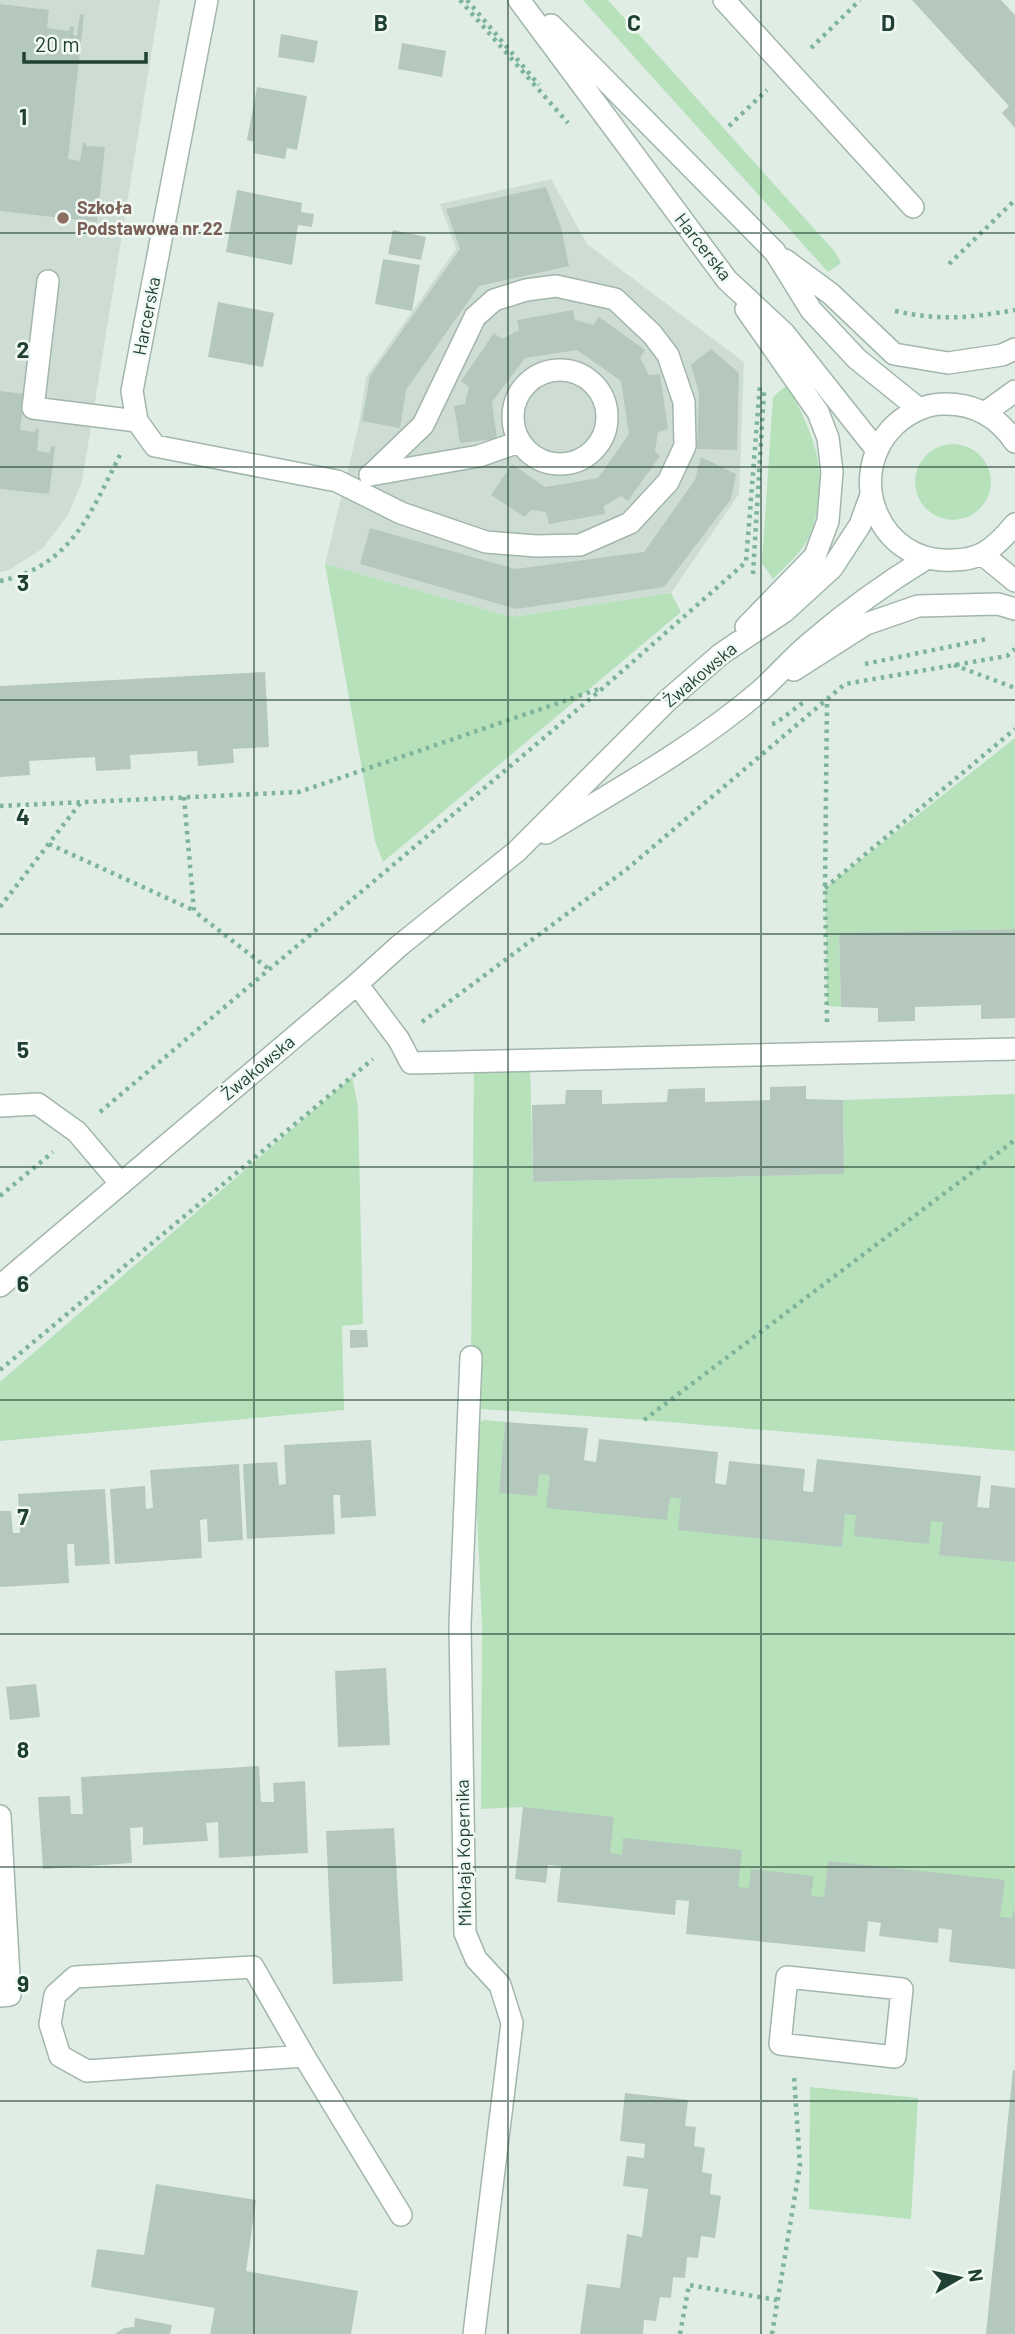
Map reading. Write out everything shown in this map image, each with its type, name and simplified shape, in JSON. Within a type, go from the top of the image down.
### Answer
[{"type":"street","name":"Harcerska","points":[[137,421],[132,391],[207,0]]},
{"type":"street","name":"Harcerska","points":[[519,0],[727,280],[784,333],[876,449]]},
{"type":"street","points":[[526,0],[775,252],[831,294],[894,354],[948,363],[1002,355],[1015,349]]},
{"type":"street","points":[[723,0],[913,206]]},
{"type":"street","points":[[775,252],[811,310],[857,359],[919,409]]},
{"type":"street","points":[[721,654],[815,556],[828,521],[832,472],[828,438],[818,412],[769,345],[727,280]]},
{"type":"street","points":[[48,281],[33,408],[137,421],[155,446],[337,481],[401,513],[486,542],[536,546],[580,545],[630,523],[668,482],[685,446],[684,402],[668,355],[652,334],[615,299],[556,285],[526,290],[494,300],[475,317],[423,425],[371,475]]},
{"type":"street","points":[[557,370],[573,372],[588,379],[599,391],[605,404],[607,419],[600,441],[585,457],[571,464],[542,462],[529,454],[519,442],[513,427],[515,403],[528,382],[541,373],[557,370]]},
{"type":"street","points":[[986,412],[1015,391]]},
{"type":"street","points":[[1015,442],[1005,427],[986,412],[964,405],[941,404],[919,409],[887,432],[876,449],[870,472],[871,495],[877,516],[889,535],[907,549],[927,558],[964,560],[982,554],[1001,541],[1015,524]]},
{"type":"street","points":[[337,481],[479,456],[519,442]]},
{"type":"street","name":"Żwakowska","points":[[0,1286],[400,946],[517,851],[668,700],[721,654],[785,611],[832,568],[860,525],[871,495]]},
{"type":"street","points":[[982,554],[1015,581]]},
{"type":"street","name":"Żwakowska","points":[[517,851],[645,774],[759,691],[811,642],[903,572],[927,558]]},
{"type":"street","points":[[759,691],[866,624],[918,606],[998,604],[1015,609]]},
{"type":"street","points":[[358,984],[411,1063],[1015,1049]]},
{"type":"street","points":[[0,1106],[37,1104],[77,1132],[121,1184]]},
{"type":"street","name":"Mikołaja Kopernika","points":[[471,1357],[460,1625],[465,1933],[476,1959],[500,1985],[512,2023],[474,2334]]},
{"type":"street","points":[[0,1816],[10,1995],[0,1996]]},
{"type":"street","points":[[304,2056],[87,2071],[60,2056],[50,2024],[55,1995],[75,1977],[253,1967],[401,2215]]},
{"type":"street","points":[[787,1977],[902,1989],[895,2057],[792,2045],[780,2044],[787,1977]]},
{"type":"path","points":[[949,264],[1015,200]]},
{"type":"path","points":[[0,1196],[603,688],[746,562],[761,374]]},
{"type":"path","points":[[0,581],[20,577],[59,554],[82,528],[137,421]]},
{"type":"path","points":[[864,664],[997,636]]},
{"type":"path","points":[[0,1370],[358,1071],[627,869],[845,684],[1007,656],[1015,649]]},
{"type":"path","points":[[953,665],[1015,688]]},
{"type":"path","points":[[0,806],[299,792],[603,688]]},
{"type":"path","points":[[827,699],[827,1021]]},
{"type":"path","points":[[825,888],[1015,729]]},
{"type":"path","points":[[184,797],[194,911]]},
{"type":"path","points":[[0,908],[82,802]]},
{"type":"path","points":[[49,844],[194,911],[270,970]]},
{"type":"path","points":[[644,1420],[1015,1140]]},
{"type":"path","points":[[772,2334],[800,2165],[792,2045]]},
{"type":"path","points":[[680,2334],[689,2286],[777,2300]]},
{"type":"shaded area","name":"Szkoła Podstawowa nr 22","points":[[0,0],[160,0],[82,482],[68,515],[42,549],[9,570],[0,572]]},
{"type":"shaded area","points":[[551,179],[587,244],[744,362],[739,494],[671,593],[512,617],[325,564],[359,424],[366,377],[456,249],[440,204]]},
{"type":"green space","points":[[583,0],[608,0],[836,253],[841,263],[828,272]]},
{"type":"green space","points":[[787,385],[804,418],[816,451],[819,504],[807,541],[773,579],[762,563],[773,397]]},
{"type":"green space","points":[[953,444],[967,447],[980,455],[988,468],[991,482],[988,496],[980,509],[967,517],[953,520],[939,517],[926,509],[918,496],[915,482],[918,468],[926,455],[939,447]]},
{"type":"green space","points":[[325,564],[512,617],[671,593],[681,612],[383,862],[375,841]]},
{"type":"green space","points":[[1015,738],[1015,929],[839,933],[841,1007],[827,1006],[825,888]]},
{"type":"green space","points":[[530,1061],[533,1182],[844,1174],[843,1100],[1015,1094],[1015,1451],[467,1408],[471,1357],[474,1062]]},
{"type":"green space","points":[[352,1077],[358,1106],[363,1324],[342,1326],[344,1410],[0,1441],[0,1382]]},
{"type":"green space","points":[[484,1420],[505,1422],[503,1455],[1015,1531],[1015,1924],[665,1883],[519,1847],[523,1807],[481,1809],[482,1626],[473,1425]]},
{"type":"green space","points":[[810,2087],[918,2098],[911,2219],[809,2209]]},
{"type":"building","points":[[912,0],[1001,0],[1015,15],[1015,128],[1002,113],[1009,106]]},
{"type":"building","points":[[0,4],[49,10],[47,28],[69,31],[70,26],[74,27],[73,35],[77,36],[80,14],[84,15],[68,159],[80,161],[83,143],[86,143],[86,146],[105,147],[97,222],[0,211]]},
{"type":"building","points":[[281,34],[318,41],[314,63],[278,57]]},
{"type":"building","points":[[402,43],[446,51],[442,77],[398,69]]},
{"type":"building","points":[[257,87],[307,96],[297,150],[287,148],[285,159],[253,153],[254,142],[247,140]]},
{"type":"building","points":[[546,187],[561,227],[569,266],[479,286],[406,390],[400,428],[362,421],[370,376],[460,249],[446,209]]},
{"type":"building","points":[[237,190],[302,203],[301,212],[314,214],[312,227],[298,225],[292,265],[226,252]]},
{"type":"building","points":[[393,230],[426,237],[421,260],[388,254]]},
{"type":"building","points":[[383,259],[420,265],[412,311],[375,304]]},
{"type":"building","points":[[218,302],[274,313],[263,367],[208,357]]},
{"type":"building","points":[[573,310],[575,320],[593,325],[599,317],[645,350],[640,358],[649,375],[660,374],[668,429],[658,432],[655,452],[660,456],[628,501],[621,496],[604,506],[605,514],[549,524],[546,512],[531,510],[525,517],[491,495],[512,464],[545,487],[598,478],[629,434],[621,381],[577,350],[525,358],[492,402],[497,439],[460,443],[454,406],[465,404],[469,387],[461,381],[494,333],[502,339],[519,330],[517,320]]},
{"type":"building","points":[[711,349],[739,373],[737,450],[697,449],[699,393],[691,365]]},
{"type":"building","points":[[0,391],[25,394],[20,430],[35,432],[36,428],[39,429],[37,451],[50,453],[51,446],[55,447],[49,494],[0,489]]},
{"type":"building","points":[[701,457],[736,474],[731,499],[664,587],[516,609],[360,564],[370,528],[515,569],[644,552],[695,480]]},
{"type":"building","points":[[265,672],[269,747],[233,749],[234,763],[198,766],[197,751],[130,755],[131,769],[96,771],[95,757],[29,761],[30,775],[0,777],[0,686]]},
{"type":"building","points":[[1015,929],[1015,1018],[981,1019],[981,1005],[915,1007],[915,1021],[878,1022],[878,1008],[841,1007],[839,933]]},
{"type":"building","points":[[806,1086],[806,1099],[843,1100],[844,1174],[533,1182],[532,1105],[565,1104],[566,1090],[602,1090],[602,1104],[667,1102],[668,1089],[705,1088],[705,1102],[770,1100],[770,1087]]},
{"type":"building","points":[[350,1330],[367,1330],[368,1347],[350,1348]]},
{"type":"building","points":[[505,1422],[588,1428],[584,1460],[596,1462],[599,1439],[718,1452],[715,1483],[726,1485],[729,1461],[805,1469],[803,1491],[813,1492],[817,1459],[981,1476],[977,1507],[989,1508],[991,1485],[1015,1488],[1015,1562],[939,1555],[943,1522],[931,1521],[929,1544],[854,1536],[856,1515],[845,1514],[842,1547],[678,1530],[681,1499],[670,1497],[667,1520],[546,1508],[550,1475],[539,1474],[537,1496],[499,1493]]},
{"type":"building","points":[[371,1440],[376,1516],[341,1518],[340,1495],[333,1495],[335,1534],[247,1539],[243,1464],[277,1462],[279,1485],[286,1484],[284,1445]]},
{"type":"building","points":[[239,1464],[243,1540],[208,1542],[207,1519],[200,1520],[202,1558],[115,1564],[110,1489],[145,1486],[146,1509],[153,1508],[150,1470]]},
{"type":"building","points":[[105,1489],[110,1564],[75,1566],[74,1544],[67,1544],[69,1583],[0,1587],[0,1511],[11,1511],[13,1533],[20,1533],[18,1494]]},
{"type":"building","points":[[386,1668],[390,1745],[338,1747],[335,1671]]},
{"type":"building","points":[[36,1684],[40,1717],[10,1720],[6,1687]]},
{"type":"building","points":[[259,1766],[261,1802],[274,1802],[273,1783],[305,1781],[308,1853],[219,1858],[218,1822],[206,1823],[208,1841],[143,1845],[143,1827],[130,1828],[132,1863],[43,1869],[38,1797],[70,1796],[71,1814],[83,1814],[81,1777]]},
{"type":"building","points":[[523,1807],[614,1817],[610,1853],[622,1855],[623,1838],[742,1850],[738,1887],[749,1888],[751,1869],[814,1876],[811,1896],[824,1897],[828,1861],[1005,1880],[1000,1917],[1012,1918],[1015,1911],[1015,1969],[949,1962],[952,1930],[939,1928],[938,1943],[879,1936],[881,1923],[868,1921],[865,1952],[686,1934],[689,1901],[676,1900],[675,1915],[557,1902],[561,1866],[548,1865],[546,1883],[515,1879]]},
{"type":"building","points":[[394,1828],[403,1981],[333,1984],[326,1831]]},
{"type":"building","points":[[1013,2070],[1015,2334],[986,2334]]},
{"type":"building","points":[[625,2093],[688,2100],[685,2126],[696,2127],[694,2146],[705,2148],[702,2172],[712,2174],[710,2194],[721,2196],[715,2238],[701,2236],[698,2258],[687,2257],[685,2278],[673,2277],[671,2298],[660,2297],[656,2321],[644,2320],[643,2334],[580,2334],[587,2284],[620,2288],[627,2234],[642,2237],[648,2189],[623,2186],[627,2156],[644,2158],[645,2144],[620,2141]]},
{"type":"building","points":[[156,2184],[256,2200],[246,2271],[358,2291],[351,2334],[210,2334],[215,2308],[91,2287],[97,2249],[144,2255]]},
{"type":"building","points":[[135,2318],[172,2325],[170,2334],[115,2334],[124,2328],[134,2327]]},
{"type":"place","name":"Szkoła Podstawowa nr 22","points":[[63,218]]}]
